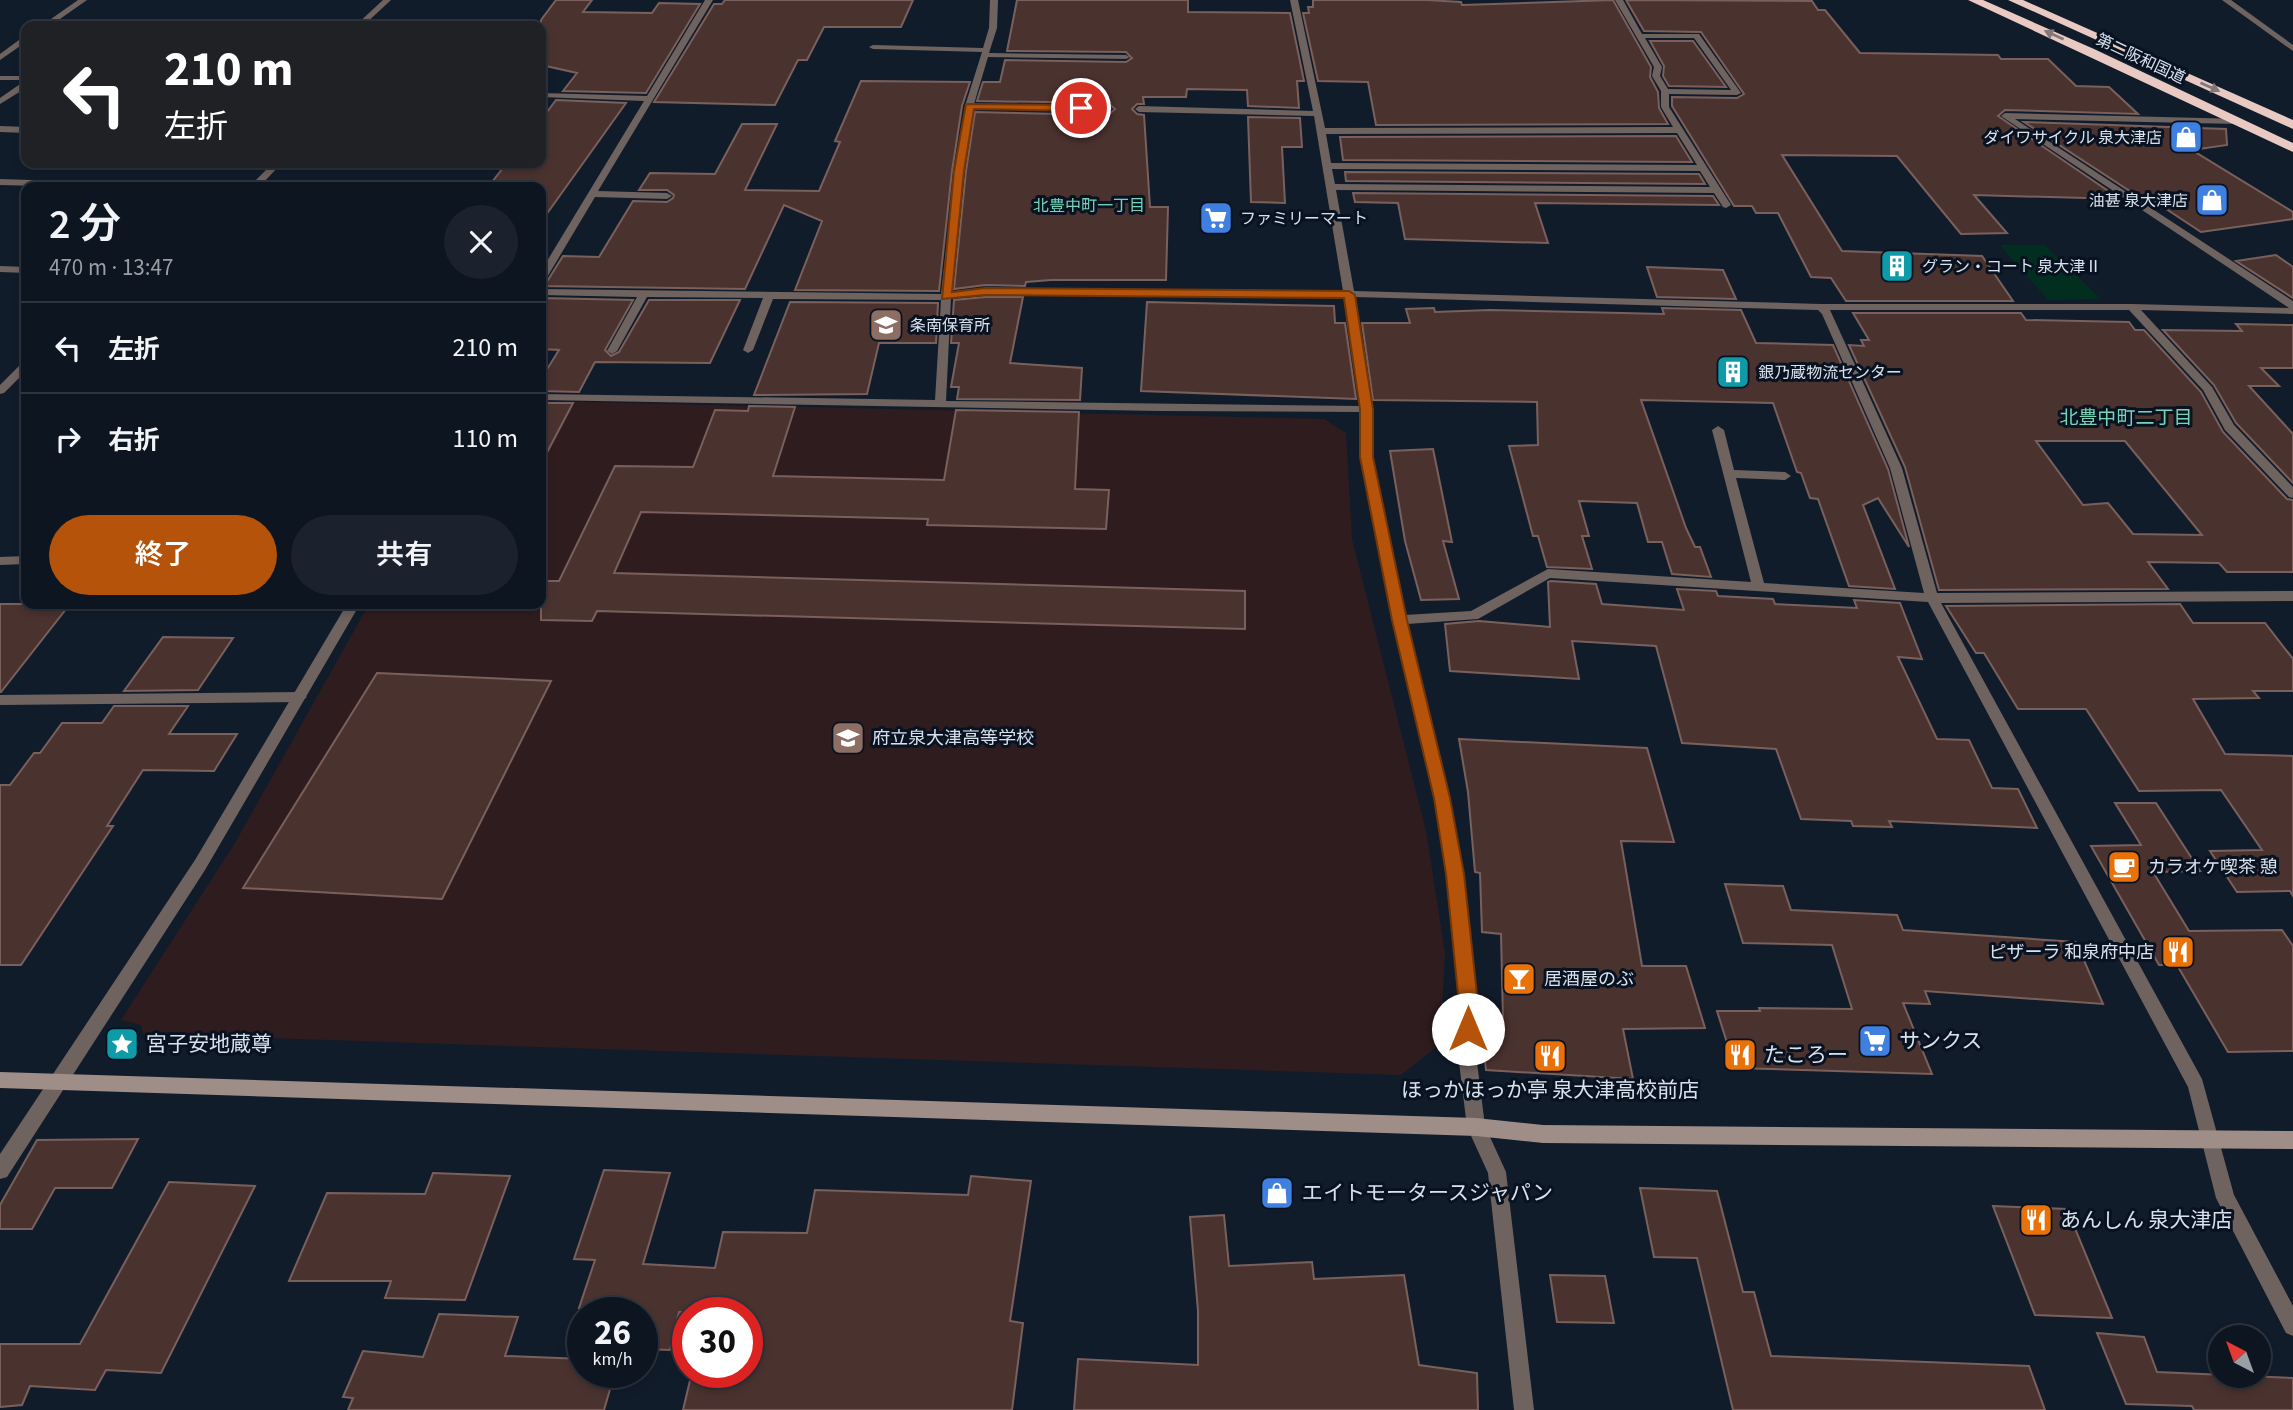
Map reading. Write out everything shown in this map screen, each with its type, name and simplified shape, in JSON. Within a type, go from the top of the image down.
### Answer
[{"type":"highway","name":"第二阪和国道","points":[[1974,0],[2293,148]]},
{"type":"highway","name":"第二阪和国道","points":[[2014,0],[2293,125]]},
{"type":"street","points":[[52,21],[83,0]]},
{"type":"street","points":[[364,21],[387,0]]},
{"type":"street","points":[[546,268],[709,0]]},
{"type":"street","points":[[940,403],[951,236],[969,106],[993,28],[994,0]]},
{"type":"street","points":[[1294,0],[1321,131],[1349,295],[1366,409],[1367,457],[1399,620],[1442,798],[1455,874],[1469,1004],[1467,1054],[1476,1127],[1497,1172],[1524,1410]]},
{"type":"street","points":[[1619,0],[1658,67],[1656,76],[1665,91],[1665,107],[1726,205]]},
{"type":"street","points":[[2226,0],[2293,50]]},
{"type":"street","points":[[1641,36],[1696,37],[1737,93],[1665,91]]},
{"type":"street","points":[[0,58],[21,43]]},
{"type":"street","points":[[873,47],[1076,61],[1126,57]]},
{"type":"street","points":[[0,78],[21,78]]},
{"type":"street","points":[[0,102],[21,87]]},
{"type":"street","points":[[546,95],[650,99]]},
{"type":"street","points":[[969,106],[1108,109]]},
{"type":"street","points":[[1139,109],[1317,114]]},
{"type":"street","points":[[2238,121],[2005,116],[2293,309]]},
{"type":"street","points":[[0,129],[21,130]]},
{"type":"street","points":[[1321,131],[1679,130]]},
{"type":"street","points":[[1327,166],[1702,168]]},
{"type":"street","points":[[260,182],[273,168]]},
{"type":"street","points":[[0,182],[21,183]]},
{"type":"street","points":[[1330,187],[1717,190]]},
{"type":"street","points":[[593,194],[667,196]]},
{"type":"street","points":[[0,270],[21,270]]},
{"type":"street","points":[[546,292],[946,297],[985,291],[1349,295],[1821,307],[2293,309]]},
{"type":"street","points":[[612,351],[644,293]]},
{"type":"street","points":[[748,350],[769,295]]},
{"type":"street","points":[[1821,307],[1827,313],[1896,468],[1932,598],[2196,1085],[2225,1198],[2293,1326]]},
{"type":"street","points":[[2132,307],[2207,389],[2229,427],[2293,494]]},
{"type":"street","points":[[0,391],[21,370]]},
{"type":"street","points":[[546,397],[785,399],[1164,410],[1366,409]]},
{"type":"street","points":[[1718,430],[1759,586]]},
{"type":"street","points":[[1730,474],[1785,476]]},
{"type":"street","points":[[0,561],[21,560]]},
{"type":"street","points":[[1399,620],[1473,616],[1548,573],[1932,598],[2293,596]]},
{"type":"street","points":[[0,1170],[201,865],[350,609]]},
{"type":"street","points":[[0,700],[300,697]]},
{"type":"street","points":[[0,1080],[1476,1127],[1543,1134],[2293,1140]]},
{"type":"shaded area","name":"府立泉大津高等学校","points":[[546,401],[1324,419],[1346,433],[1352,539],[1426,831],[1445,953],[1440,1044],[1401,1075],[143,1034],[141,1025],[121,1020],[235,843],[366,609],[546,609]]},
{"type":"green space","points":[[2000,245],[2045,245],[2101,299],[2048,300]]},
{"type":"building","points":[[556,0],[592,0],[583,12],[652,13],[659,3],[700,4],[646,93],[563,91],[577,73],[546,66],[546,21],[541,20]]},
{"type":"building","points":[[725,0],[913,0],[901,27],[824,27],[807,60],[798,60],[775,105],[654,102],[714,4],[722,4]]},
{"type":"building","points":[[1017,0],[1188,0],[1188,12],[1290,13],[1304,81],[1297,81],[1299,108],[1248,106],[1247,90],[1187,89],[1186,97],[1143,97],[1144,104],[1137,104],[1132,109],[1137,114],[1144,115],[1150,207],[1168,207],[1166,280],[1051,280],[1026,282],[1025,286],[985,285],[954,289],[975,112],[1108,115],[1115,109],[1108,103],[977,101],[983,82],[1000,82],[1005,60],[1126,62],[1132,58],[1126,52],[1007,51]]},
{"type":"building","points":[[1313,0],[1426,0],[1461,2],[1462,5],[1613,0],[1651,67],[1650,77],[1658,92],[1659,108],[1668,124],[1376,125],[1368,82],[1318,81],[1303,13],[1309,13],[1308,7],[1313,7]]},
{"type":"building","points":[[1626,0],[1812,1],[1818,10],[1825,10],[1860,53],[1998,55],[2001,59],[2048,59],[2076,86],[2109,87],[2138,114],[2005,110],[1998,116],[2120,199],[1974,195],[2007,233],[1961,234],[1897,156],[1782,155],[1842,251],[1982,256],[2013,301],[1846,301],[1831,278],[1811,277],[1778,213],[1756,213],[1752,206],[1734,206],[1672,106],[1672,97],[1737,98],[1744,94],[1701,32],[1644,31]]},
{"type":"building","points":[[1650,41],[1693,41],[1726,87],[1669,86],[1663,76],[1664,66]]},
{"type":"building","points":[[861,81],[970,82],[962,106],[952,171],[939,291],[795,290],[822,221],[784,205],[745,289],[546,286],[546,282],[563,256],[599,257],[633,201],[667,202],[673,198],[674,195],[667,190],[639,190],[650,173],[715,174],[742,124],[777,124],[745,190],[819,191],[840,142],[835,141]]},
{"type":"building","points":[[556,100],[626,103],[546,215],[546,182],[492,182],[503,168],[546,168],[546,113]]},
{"type":"building","points":[[1248,117],[1300,118],[1302,147],[1282,147],[1285,203],[1251,202]]},
{"type":"building","points":[[2024,122],[2226,129],[2227,145],[2192,150],[2293,212],[2293,219],[2201,232],[2151,199],[2142,199]]},
{"type":"building","points":[[1676,136],[1692,162],[1343,160],[1340,137]]},
{"type":"building","points":[[1345,172],[1699,174],[1705,184],[1346,181]]},
{"type":"building","points":[[1353,193],[1713,196],[1719,205],[1535,203],[1548,243],[1405,239],[1398,203],[1355,202]]},
{"type":"building","points":[[2276,255],[2293,267],[2293,298],[2236,261]]},
{"type":"building","points":[[1647,267],[1723,270],[1736,299],[1657,297]]},
{"type":"building","points":[[1023,297],[1010,363],[1082,368],[1080,400],[957,399],[959,387],[951,387],[959,343],[951,343],[954,300]]},
{"type":"building","points":[[546,298],[633,300],[605,350],[611,356],[619,352],[649,300],[740,300],[710,363],[595,362],[579,392],[546,391],[546,371],[559,350],[546,349]]},
{"type":"building","points":[[790,302],[938,303],[936,343],[879,343],[867,394],[754,395]]},
{"type":"building","points":[[1147,302],[1334,306],[1335,323],[1345,323],[1356,399],[1141,391]]},
{"type":"building","points":[[1434,308],[1435,312],[1490,310],[1664,314],[1662,308],[1741,310],[1756,343],[1833,345],[1888,469],[1909,547],[1878,498],[1863,505],[1895,589],[1849,586],[1818,499],[1810,498],[1801,473],[1797,472],[1773,403],[1641,400],[1686,528],[1695,547],[1700,547],[1711,577],[1672,574],[1662,542],[1648,542],[1637,503],[1579,501],[1589,536],[1582,536],[1592,569],[1547,567],[1538,536],[1533,536],[1509,446],[1538,445],[1537,402],[1373,400],[1362,323],[1410,323],[1406,309]]},
{"type":"building","points":[[1853,313],[2021,313],[2026,320],[2129,322],[2135,330],[2144,330],[2201,392],[2223,432],[2287,499],[2293,500],[2293,572],[2227,572],[2219,563],[2148,562],[2168,589],[1939,590],[1905,467],[1849,345],[1864,346],[1861,340],[1869,340]],"holes":[[[2036,441],[2125,441],[2202,535],[2133,534],[2108,503],[2083,505]]]},
{"type":"building","points":[[2236,324],[2293,325],[2293,368],[2261,368],[2279,386],[2249,386],[2293,434],[2293,483],[2236,423],[2214,385],[2163,330],[2242,331]]},
{"type":"building","points":[[546,403],[573,403],[546,454]]},
{"type":"building","points":[[749,406],[795,407],[773,476],[944,480],[956,410],[1079,412],[1075,489],[1109,490],[1106,529],[927,525],[928,519],[641,512],[614,573],[1245,591],[1245,629],[597,611],[592,621],[541,620],[541,609],[546,609],[546,581],[559,581],[615,466],[693,467],[715,410],[748,411]]},
{"type":"building","points":[[1433,449],[1452,542],[1443,541],[1459,599],[1421,600],[1405,541],[1390,451]]},
{"type":"building","points":[[1548,582],[1596,584],[1602,604],[1684,610],[1677,589],[1716,591],[1718,596],[1773,599],[1775,604],[1857,608],[1854,600],[1900,603],[1922,659],[1898,657],[1937,739],[1969,740],[1992,788],[2018,789],[2037,828],[1889,821],[1892,827],[1853,826],[1851,821],[1801,819],[1776,749],[1682,743],[1656,646],[1572,641],[1579,679],[1450,671],[1445,624],[1479,621],[1550,627]]},
{"type":"building","points":[[0,604],[21,604],[21,609],[66,609],[1,692]]},
{"type":"building","points":[[2180,604],[2193,623],[2265,623],[2293,659],[2293,691],[2253,691],[2259,698],[2193,699],[2225,754],[2293,756],[2293,896],[2290,891],[2237,892],[2210,851],[2262,850],[2221,790],[2139,791],[2086,709],[2018,709],[1984,653],[1976,653],[1946,606]]},
{"type":"building","points":[[163,637],[233,638],[198,690],[124,691]]},
{"type":"building","points":[[377,673],[551,681],[442,899],[243,888]]},
{"type":"building","points":[[114,706],[188,706],[169,734],[237,734],[214,771],[143,770],[107,826],[113,826],[21,965],[0,965],[0,785],[10,785],[34,753],[40,753],[62,723],[102,723]]},
{"type":"building","points":[[1459,739],[1647,748],[1674,842],[1621,841],[1642,966],[1686,966],[1705,1028],[1623,1029],[1633,1079],[1486,1070],[1480,1017],[1503,1019],[1501,934],[1482,932],[1480,873],[1475,872],[1468,792]]},
{"type":"building","points":[[2115,803],[2156,803],[2200,871],[2153,872],[2189,931],[2282,930],[2293,946],[2293,1051],[2228,1052],[2177,965],[2159,965],[2091,846],[2141,845]]},
{"type":"building","points":[[1725,884],[1783,886],[1791,910],[1897,915],[1903,930],[2076,942],[2103,1004],[1925,991],[1930,1004],[1903,1003],[1932,1074],[1735,1068],[1717,1011],[1760,1011],[1759,1008],[1852,1009],[1832,945],[1743,943]]},
{"type":"building","points":[[138,1139],[112,1188],[55,1188],[32,1229],[0,1229],[0,1205],[37,1140]]},
{"type":"building","points":[[604,1170],[670,1173],[643,1264],[715,1268],[723,1232],[807,1233],[815,1190],[968,1195],[971,1176],[1031,1181],[1010,1321],[1023,1323],[1012,1410],[683,1410],[688,1388],[763,1388],[763,1297],[672,1297],[670,1350],[658,1350],[658,1297],[583,1297],[595,1260],[574,1259]]},
{"type":"building","points":[[433,1173],[510,1176],[465,1300],[385,1298],[391,1281],[289,1281],[327,1193],[425,1194]]},
{"type":"building","points":[[169,1182],[255,1186],[161,1373],[106,1370],[95,1390],[30,1386],[22,1405],[0,1407],[0,1344],[80,1344]]},
{"type":"building","points":[[1640,1188],[1717,1191],[1743,1292],[1754,1292],[1771,1356],[2029,1366],[2045,1410],[1733,1410],[1697,1258],[1654,1257]]},
{"type":"building","points":[[1993,1206],[2067,1209],[2112,1318],[2035,1315]]},
{"type":"building","points":[[1224,1215],[1229,1266],[1312,1262],[1314,1279],[1404,1275],[1419,1365],[1477,1373],[1478,1410],[1074,1410],[1078,1359],[1198,1365],[1198,1311],[1190,1217]]},
{"type":"building","points":[[1550,1275],[1605,1276],[1614,1323],[1557,1322]]},
{"type":"building","points":[[439,1314],[518,1317],[505,1356],[567,1358],[567,1388],[610,1388],[604,1410],[348,1410],[353,1398],[343,1397],[363,1351],[423,1357]]},
{"type":"building","points":[[2097,1333],[2144,1337],[2157,1372],[2208,1374],[2208,1388],[2272,1388],[2272,1377],[2293,1378],[2293,1410],[2194,1410],[2192,1406],[2126,1404]]},
{"type":"place","name":"ダイワサイクル 泉大津店","points":[[2186,137]]},
{"type":"place","name":"油甚 泉大津店","points":[[2212,200]]},
{"type":"place","name":"ファミリーマート","points":[[1216,218]]},
{"type":"place","name":"グラン・コート 泉大津Ⅱ","points":[[1897,266]]},
{"type":"place","name":"条南保育所","points":[[886,325]]},
{"type":"place","name":"銀乃蔵物流センター","points":[[1733,372]]},
{"type":"place","name":"府立泉大津高等学校","points":[[848,738]]},
{"type":"place","name":"カラオケ喫茶 憩","points":[[2124,867]]},
{"type":"place","name":"ピザーラ 和泉府中店","points":[[2178,952]]},
{"type":"place","name":"居酒屋のぶ","points":[[1519,979]]},
{"type":"place","name":"サンクス","points":[[1875,1041]]},
{"type":"place","name":"宮子安地蔵尊","points":[[122,1044]]},
{"type":"place","name":"たころー","points":[[1740,1055]]},
{"type":"place","name":"ほっかほっか亭 泉大津高校前店","points":[[1550,1056]]},
{"type":"place","name":"エイトモータースジャパン","points":[[1277,1193]]},
{"type":"place","name":"あんしん 泉大津店","points":[[2036,1220]]},
{"type":"district","name":"北豊中町一丁目","points":[[1089,205]]},
{"type":"district","name":"北豊中町二丁目","points":[[2126,417]]},
{"type":"route","points":[[1081,108],[969,106],[959,171],[946,297],[985,291],[1349,295],[1366,409],[1367,457],[1399,620],[1442,798],[1455,874],[1469,1004],[1468,1029]]}]
